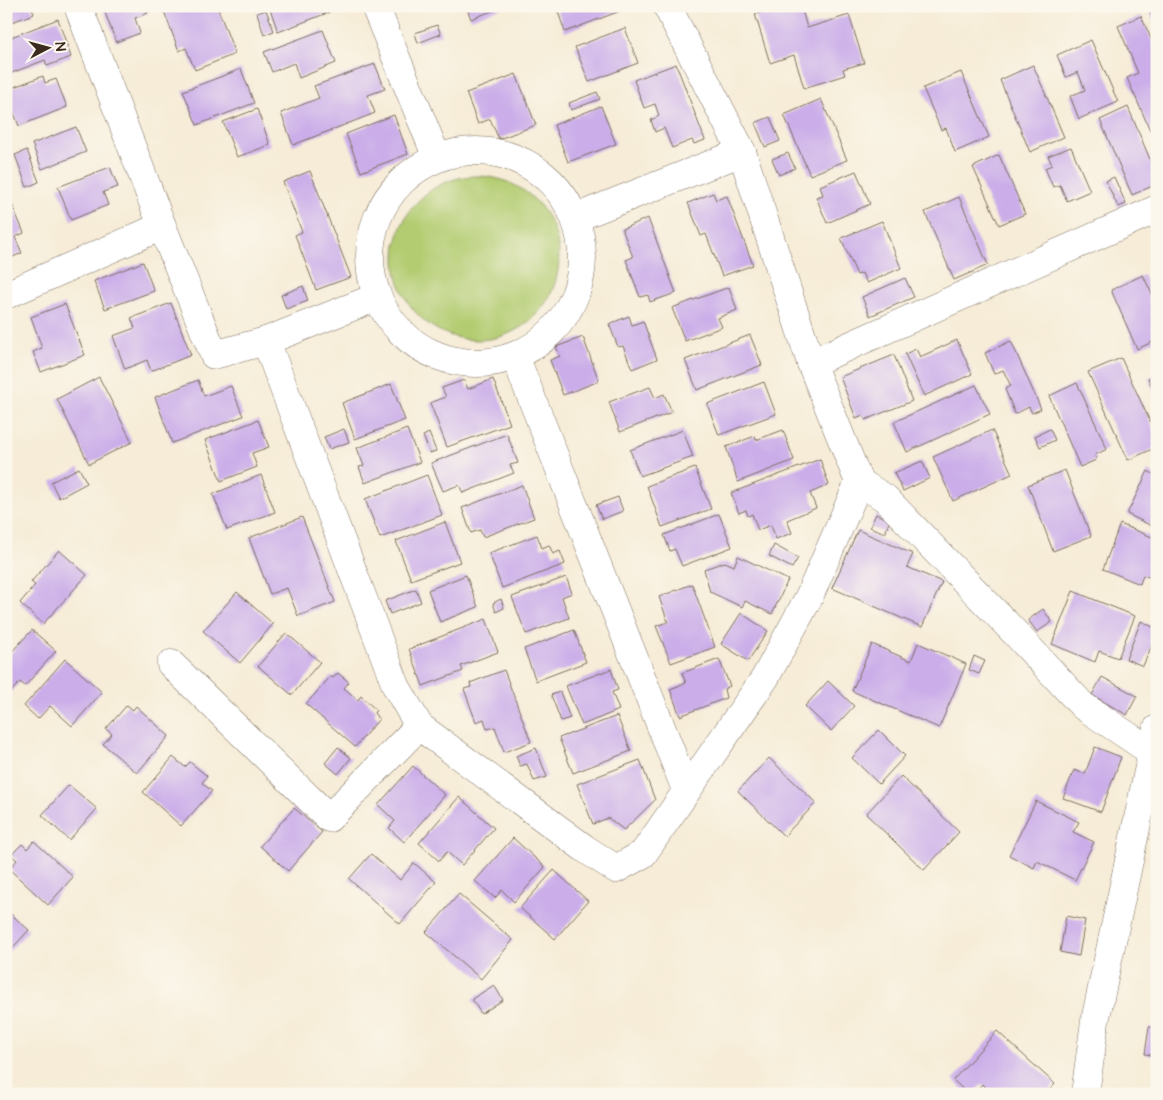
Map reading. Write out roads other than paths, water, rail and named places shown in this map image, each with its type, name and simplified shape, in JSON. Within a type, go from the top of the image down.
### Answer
[{"type":"street","points":[[78,6],[162,226],[214,355],[266,341],[377,297]]},
{"type":"street","points":[[375,6],[437,158]]},
{"type":"street","points":[[674,8],[742,152],[811,363],[859,482],[885,498],[1017,634],[1083,706],[1154,741],[1149,804],[1094,1021],[1085,1094]]},
{"type":"street","points":[[483,151],[506,155],[528,164],[548,178],[564,197],[575,218],[581,241],[582,265],[578,288],[572,303],[554,330],[536,345],[515,356],[492,363],[469,364],[445,360],[423,350],[404,336],[388,318],[377,297],[371,274],[370,250],[374,226],[383,204],[397,185],[416,169],[437,158],[460,152],[483,151]]},
{"type":"street","points":[[575,218],[742,152]]},
{"type":"street","points":[[811,363],[1157,209]]},
{"type":"street","points":[[6,295],[162,226]]},
{"type":"street","points":[[266,341],[396,686],[419,726],[584,848],[616,869],[643,854],[759,686],[810,597],[859,482]]},
{"type":"street","points":[[515,356],[686,790]]},
{"type":"street","points":[[170,664],[329,818],[419,726]]}]
